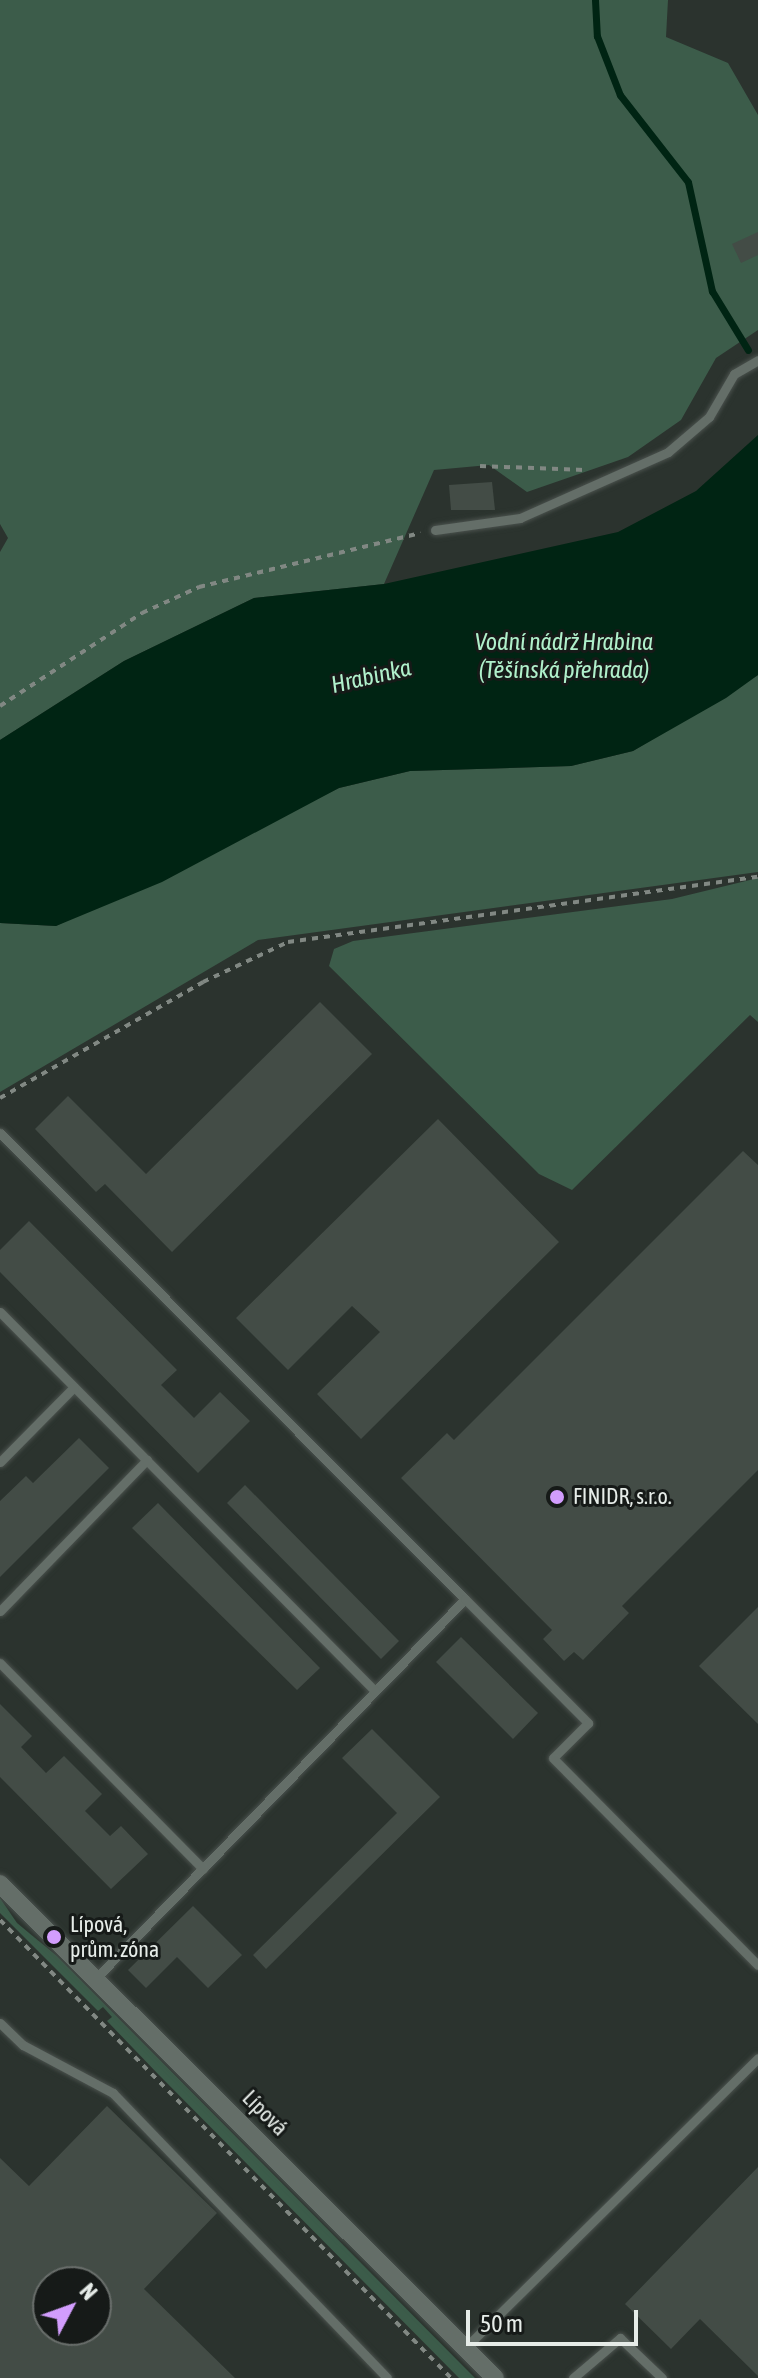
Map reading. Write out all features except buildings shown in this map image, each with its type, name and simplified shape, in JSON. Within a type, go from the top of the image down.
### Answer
[{"type":"street","name":"Lípová","points":[[0,1884],[495,2378]]},
{"type":"lane","points":[[435,530],[520,518],[623,475],[668,452],[709,417],[734,374],[758,360]]},
{"type":"lane","points":[[0,1133],[588,1723],[553,1758],[758,1965]]},
{"type":"lane","points":[[0,1312],[375,1691]]},
{"type":"lane","points":[[0,1462],[74,1387]]},
{"type":"lane","points":[[0,1611],[147,1460]]},
{"type":"lane","points":[[96,1978],[465,1599]]},
{"type":"lane","points":[[0,1663],[203,1869]]},
{"type":"lane","points":[[0,2023],[23,2045],[113,2093],[387,2378]]},
{"type":"lane","points":[[465,2348],[758,2058]]},
{"type":"lane","points":[[573,2378],[620,2338],[662,2378]]},
{"type":"path","points":[[480,466],[623,475]]},
{"type":"path","points":[[0,706],[142,613],[199,587],[435,530]]},
{"type":"path","points":[[0,1098],[203,982],[288,942],[758,877]]},
{"type":"path","points":[[0,1920],[451,2378]]},
{"type":"shaded area","points":[[0,0],[668,0],[666,37],[728,63],[758,115],[758,330],[716,358],[681,420],[628,457],[527,492],[489,465],[434,470],[384,584],[254,598],[124,661],[0,740],[0,552],[8,538],[0,524]]},
{"type":"shaded area","points":[[758,675],[758,872],[258,940],[0,1092],[0,923],[56,926],[339,788],[410,771],[571,766],[633,751]]},
{"type":"shaded area","points":[[758,878],[758,1022],[750,1015],[572,1190],[539,1174],[329,966],[334,949],[353,941],[672,899]]},
{"type":"shaded area","points":[[0,1898],[17,1923],[57,1956],[475,2378],[459,2378],[157,2073],[107,2021],[112,2017],[103,2007],[98,2011],[0,1913]]},
{"type":"water","name":"Vodní nádrž Hrabina (Těšínská přehrada)","points":[[758,435],[758,675],[726,698],[633,751],[571,766],[410,771],[339,788],[162,882],[56,926],[0,923],[0,740],[124,661],[254,598],[384,584],[618,532],[696,491]]},
{"type":"waterway","points":[[595,0],[597,36],[620,95],[688,182],[712,291],[748,350]]},
{"type":"place","name":"FINIDR, s.r.o.","points":[[557,1497]]},
{"type":"place","name":"Lípová, prům. zóna","points":[[54,1937]]},
{"type":"water label","name":"Hrabinka","points":[[371,676]]}]
